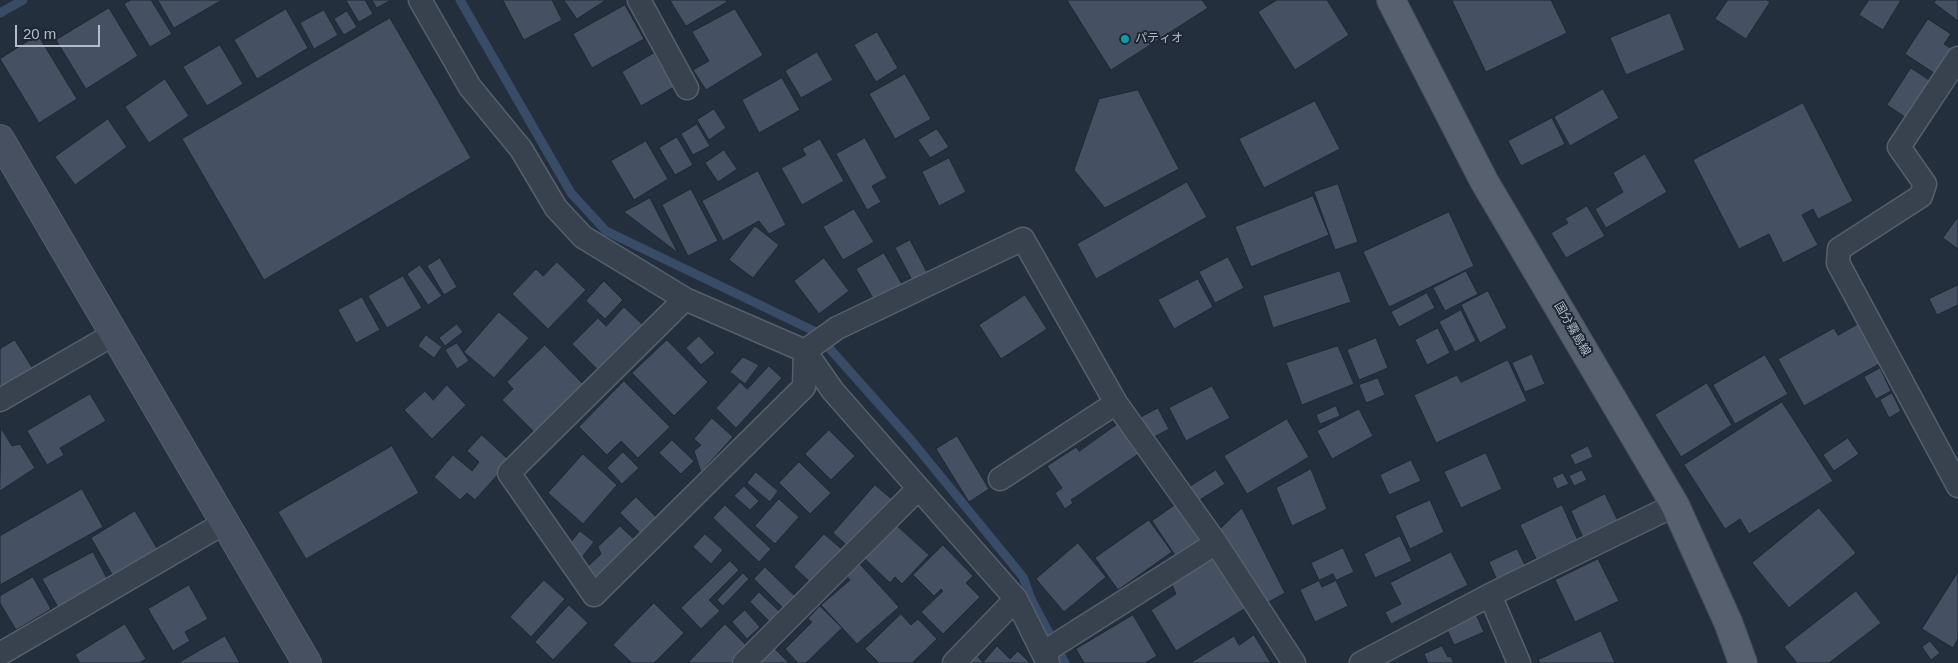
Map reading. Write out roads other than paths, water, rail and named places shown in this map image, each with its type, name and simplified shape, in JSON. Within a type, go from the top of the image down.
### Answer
[{"type":"main road","name":"国分霧島線","points":[[1390,0],[1484,181],[1675,505],[1728,622],[1742,663]]},
{"type":"street","points":[[420,0],[470,88],[522,149],[556,208],[583,237],[685,299],[819,342],[1023,240],[1116,403],[1216,543],[1294,663]]},
{"type":"street","points":[[639,0],[687,88]]},
{"type":"street","points":[[1958,58],[1899,147],[1926,184],[1921,196],[1838,249],[1838,263],[1958,486]]},
{"type":"street","points":[[0,139],[307,663]]},
{"type":"street","points":[[685,299],[509,473],[594,595],[804,387],[819,342]]},
{"type":"street","points":[[0,400],[114,334]]},
{"type":"street","points":[[819,342],[833,391],[1016,599],[1054,650],[1216,543]]},
{"type":"street","points":[[1000,479],[1116,403]]},
{"type":"street","points":[[744,663],[918,489]]},
{"type":"street","points":[[1362,663],[1490,595],[1675,505]]},
{"type":"street","points":[[0,654],[224,523]]},
{"type":"street","points":[[1490,595],[1519,663]]},
{"type":"street","points":[[954,663],[1016,599]]},
{"type":"waterway","points":[[0,13],[23,0]]},
{"type":"waterway","points":[[460,0],[571,193],[606,231],[814,331],[911,440],[1023,577],[1031,599],[1065,663]]},
{"type":"place","name":"パティオ","points":[[1125,39]]}]
